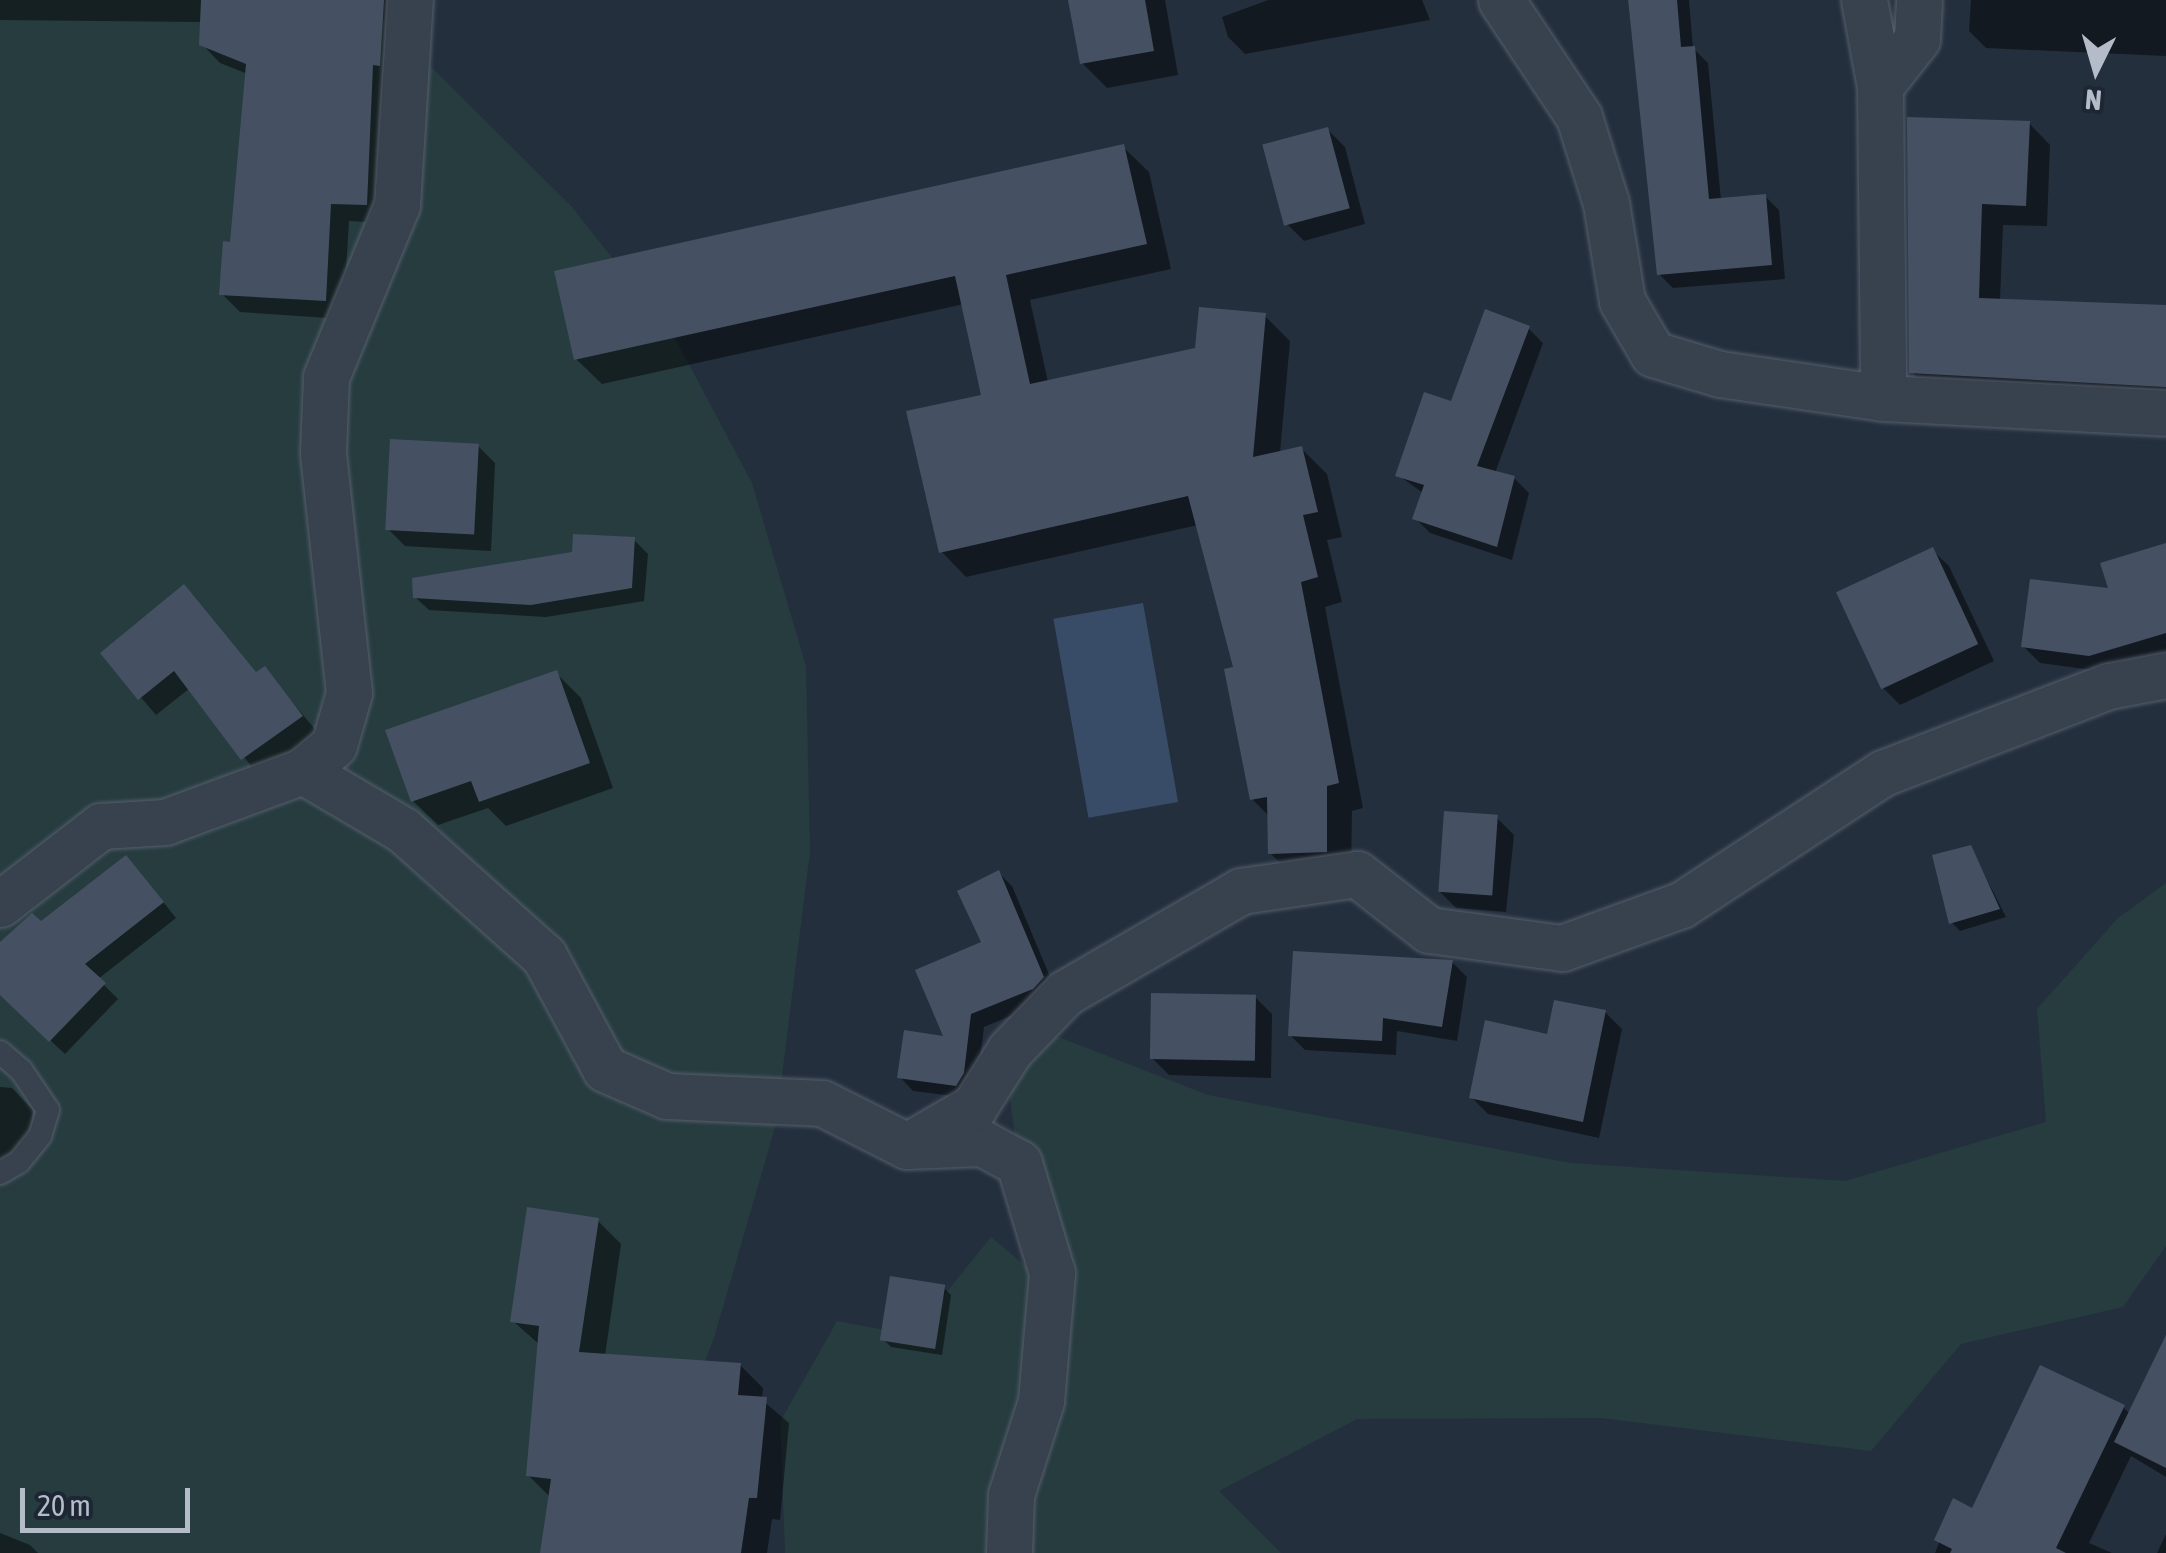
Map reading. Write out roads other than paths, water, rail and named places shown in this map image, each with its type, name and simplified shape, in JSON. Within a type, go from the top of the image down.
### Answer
[{"type":"street","points":[[0,904],[100,826],[164,822],[303,771],[334,745],[348,693],[323,452],[326,378],[397,205],[410,0]]},
{"type":"street","points":[[1501,0],[1579,118],[1606,204],[1622,301],[1653,354],[1720,374],[1883,398],[2166,413]]},
{"type":"street","points":[[1864,0],[1880,86],[1883,398]]},
{"type":"street","points":[[1880,86],[1917,39],[1919,0]]},
{"type":"street","points":[[906,1146],[974,1107],[1010,1050],[1065,993],[1241,891],[1357,874],[1429,930],[1562,948],[1681,906],[1883,773],[2110,686],[2166,675]]},
{"type":"street","points":[[303,771],[404,830],[544,956],[604,1069],[666,1096],[822,1103],[906,1146],[982,1143],[1019,1163],[1052,1273],[1041,1400],[1011,1495],[1010,1553]]},
{"type":"lane","points":[[0,1052],[21,1070],[48,1110],[40,1136],[18,1162],[0,1173]]},
{"type":"water","points":[[1143,603],[1178,802],[1088,818],[1053,619]]}]
